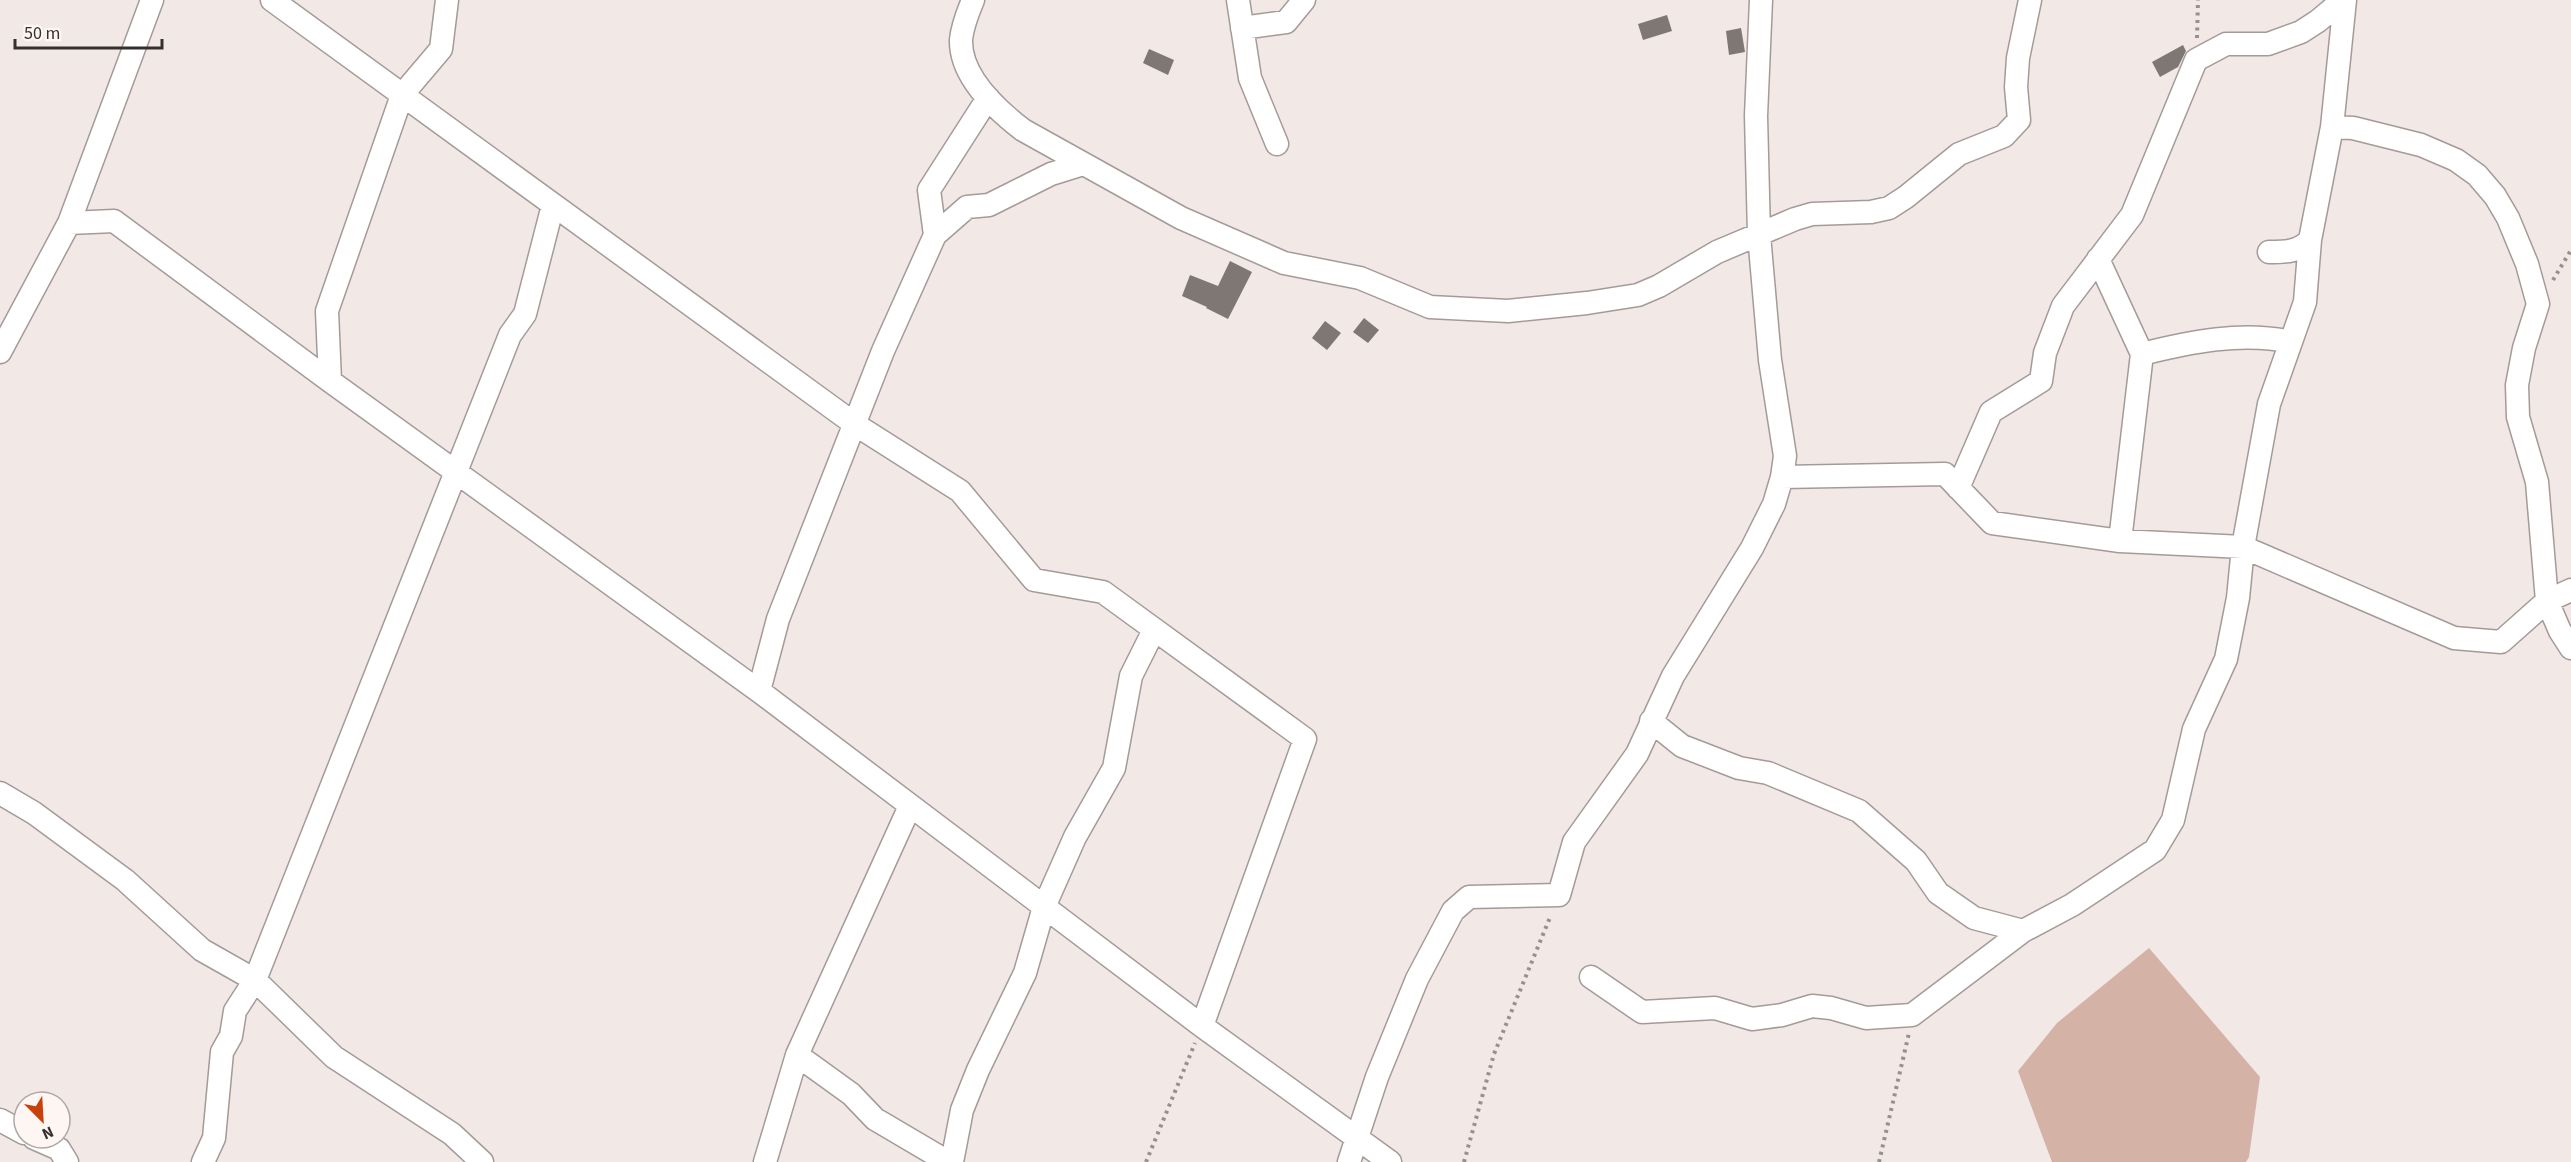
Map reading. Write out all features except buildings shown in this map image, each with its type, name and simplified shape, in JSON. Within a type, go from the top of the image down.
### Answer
[{"type":"street","points":[[0,352],[69,223],[152,0]]},
{"type":"street","points":[[272,0],[856,424],[960,491],[1034,580],[1103,592],[1305,739],[1202,1026]]},
{"type":"street","points":[[330,381],[327,311],[402,95],[441,49],[447,0]]},
{"type":"street","points":[[973,0],[961,39],[963,56],[969,73],[1003,115],[1023,130],[1181,218],[1284,263],[1360,278],[1430,307],[1452,310],[1508,311],[1638,295],[1659,286],[1717,252],[1795,219],[1812,214],[1871,212],[1889,208],[1959,154],[2004,136],[2019,120],[2016,87],[2018,58],[2030,0]]},
{"type":"street","points":[[1238,0],[1250,78],[1277,144]]},
{"type":"street","points":[[1242,28],[1286,22],[1304,0]]},
{"type":"street","points":[[1349,1162],[1377,1077],[1417,979],[1453,911],[1469,897],[1559,895],[1574,842],[1637,754],[1651,721],[1690,646],[1715,610],[1752,548],[1774,504],[1785,456],[1770,360],[1759,235],[1756,116],[1761,0]]},
{"type":"street","points":[[1958,488],[1991,412],[2041,381],[2045,353],[2063,306],[2123,228],[2138,204],[2196,60],[2226,44],[2268,44],[2301,32],[2344,0]]},
{"type":"street","points":[[1591,977],[1642,1012],[1715,1008],[1752,1019],[1782,1015],[1812,1006],[1831,1008],[1866,1018],[1912,1015],[2023,931],[2072,904],[2155,850],[2173,820],[2194,729],[2226,659],[2238,598],[2243,547],[2269,404],[2305,302],[2310,240],[2332,127],[2344,0]]},
{"type":"street","points":[[935,235],[929,190],[988,98]]},
{"type":"street","points":[[2332,127],[2353,128],[2421,145],[2456,160],[2478,175],[2495,196],[2508,218],[2527,264],[2538,304],[2523,348],[2517,386],[2518,417],[2537,482],[2547,601],[2560,631],[2571,648]]},
{"type":"street","points":[[759,691],[778,619],[883,351],[935,235],[967,207],[989,205],[1051,174],[1083,164]]},
{"type":"street","points":[[203,1162],[214,1138],[222,1052],[231,1036],[235,1011],[255,980],[510,335],[525,314],[553,205]]},
{"type":"street","points":[[69,223],[114,221],[330,381],[759,691],[1202,1026],[1390,1162]]},
{"type":"street","points":[[2269,252],[2290,252],[2302,248],[2310,240]]},
{"type":"street","points":[[2098,259],[2142,354],[2120,541]]},
{"type":"street","points":[[2142,354],[2180,344],[2265,336],[2291,342]]},
{"type":"street","points":[[1782,477],[1945,474],[1992,523],[2120,541],[2243,547],[2454,638],[2501,642],[2547,601],[2571,590]]},
{"type":"street","points":[[797,1055],[850,1094],[875,1119],[950,1162],[962,1110],[978,1070],[1025,973],[1044,907],[1075,837],[1114,768],[1131,676],[1154,630]]},
{"type":"street","points":[[1651,721],[1683,746],[1739,768],[1768,773],[1859,811],[1916,861],[1938,893],[1974,918],[2023,931]]},
{"type":"street","points":[[0,793],[34,813],[125,880],[202,950],[255,980],[334,1057],[452,1134],[482,1162]]},
{"type":"street","points":[[765,1162],[797,1055],[910,806]]},
{"type":"path","points":[[2196,60],[2198,0]]},
{"type":"path","points":[[2538,304],[2571,250]]},
{"type":"path","points":[[1464,1162],[1494,1054],[1559,895]]},
{"type":"path","points":[[1880,1162],[1912,1015]]},
{"type":"path","points":[[1146,1162],[1202,1026]]},
{"type":"shaded area","points":[[2149,948],[2260,1077],[2249,1157],[2246,1162],[2052,1162],[2018,1071],[2057,1023]]}]
